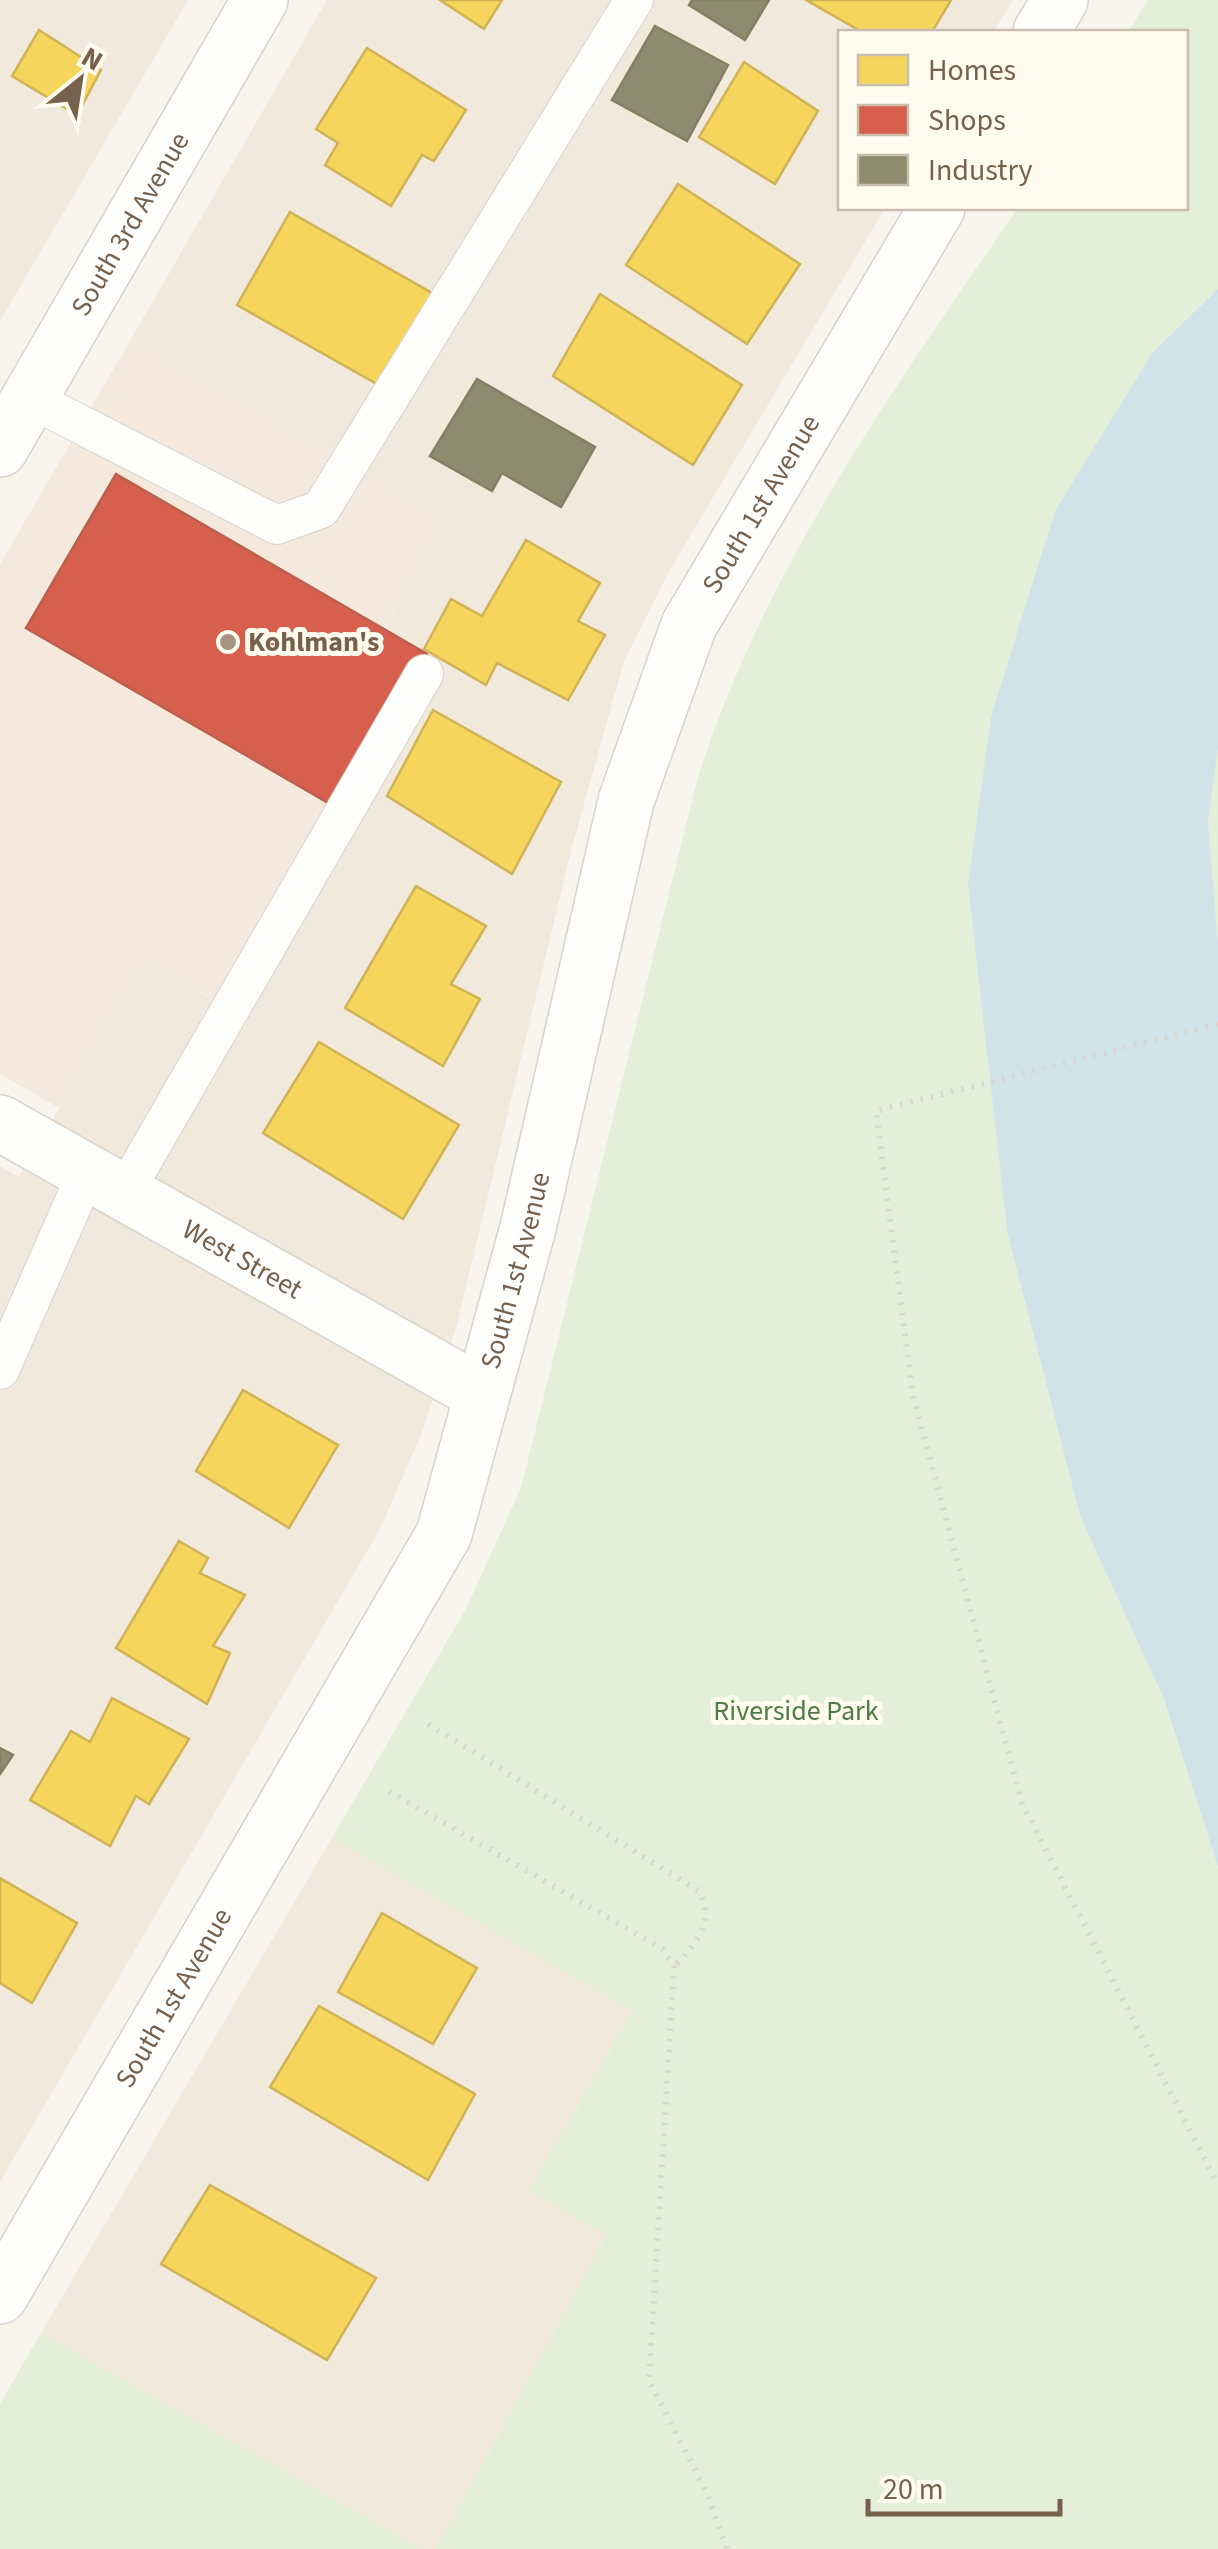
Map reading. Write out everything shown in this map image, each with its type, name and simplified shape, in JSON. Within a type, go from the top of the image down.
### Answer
[{"type":"street","name":"South 3rd Avenue","points":[[0,449],[260,0]]},
{"type":"street","points":[[1042,30],[1060,0]]},
{"type":"street","name":"South 1st Avenue","points":[[0,2296],[444,1534],[528,1228],[626,801],[689,625],[936,210]]},
{"type":"street","name":"West Street","points":[[0,1123],[482,1394]]},
{"type":"lane","points":[[30,398],[278,525],[321,509],[634,0]]},
{"type":"lane","points":[[0,1370],[106,1183],[424,674]]},
{"type":"path","points":[[1218,1024],[876,1111],[913,1396],[1022,1803],[1218,2185]]},
{"type":"path","points":[[428,1724],[698,1891],[708,1906],[706,1924],[674,1967],[649,2380],[707,2494],[727,2549]]},
{"type":"path","points":[[388,1791],[664,1950],[674,1967]]},
{"type":"shaded area","points":[[0,0],[188,0],[0,321]]},
{"type":"shaded area","points":[[327,0],[1013,0],[994,30],[838,30],[838,210],[884,210],[668,573],[624,661],[572,847],[456,1328],[421,1435],[381,1527],[0,2182],[0,1166],[19,1177],[146,958],[220,1005],[384,630],[446,520],[131,339]]},
{"type":"shaded area","points":[[1218,289],[1218,748],[1208,821],[1218,944],[1218,1867],[1164,1699],[1080,1516],[1007,1231],[968,885],[991,717],[1055,511],[1153,352]]},
{"type":"shaded area","points":[[131,339],[446,520],[384,629],[427,654],[221,1005],[146,958],[59,1108],[0,1074],[0,564]]},
{"type":"shaded area","points":[[332,1838],[632,2011],[529,2190],[607,2235],[436,2549],[422,2549],[41,2333]]},
{"type":"green space","name":"Riverside Park","points":[[1148,0],[1218,0],[1218,289],[1153,352],[968,886],[1007,1231],[1080,1516],[1164,1699],[1218,1867],[1218,2549],[436,2549],[606,2236],[529,2190],[632,2011],[332,1838],[466,1609],[521,1488],[698,777],[726,700],[796,553],[880,412],[1017,210],[1188,210],[1188,30],[1129,30]]},
{"type":"green space","points":[[1218,748],[1218,944],[1208,821]]},
{"type":"green space","points":[[41,2333],[422,2549],[0,2549],[0,2404]]},
{"type":"building: Homes","points":[[440,0],[502,0],[484,29]]},
{"type":"building: Homes","points":[[806,0],[951,0],[933,30],[858,30]]},
{"type":"building: Homes","points":[[39,30],[101,70],[77,115],[12,76]]},
{"type":"building: Homes","points":[[367,48],[466,110],[434,161],[422,155],[391,206],[325,165],[338,143],[316,129]]},
{"type":"building: Homes","points":[[744,62],[818,111],[775,184],[699,137]]},
{"type":"building: Homes","points":[[678,184],[800,264],[747,344],[626,265]]},
{"type":"building: Homes","points":[[290,212],[439,297],[384,388],[237,305]]},
{"type":"building: Homes","points":[[600,294],[742,385],[693,465],[553,376]]},
{"type":"building: Homes","points":[[526,540],[600,583],[578,621],[605,635],[568,700],[497,663],[486,685],[424,649],[451,599],[482,616]]},
{"type":"building: Homes","points":[[433,710],[561,782],[512,874],[387,796]]},
{"type":"building: Homes","points":[[416,886],[486,926],[451,984],[480,999],[443,1066],[345,1008]]},
{"type":"building: Homes","points":[[319,1042],[459,1125],[403,1219],[263,1133]]},
{"type":"building: Homes","points":[[243,1390],[338,1445],[289,1528],[196,1471]]},
{"type":"building: Homes","points":[[179,1541],[208,1558],[200,1573],[245,1595],[213,1646],[230,1653],[207,1704],[116,1648]]},
{"type":"building: Homes","points":[[112,1698],[189,1739],[149,1804],[136,1796],[110,1846],[30,1800],[71,1731],[90,1742]]},
{"type":"building: Homes","points":[[0,1878],[77,1923],[32,2003],[0,1983]]},
{"type":"building: Homes","points":[[382,1913],[477,1968],[433,2044],[338,1992]]},
{"type":"building: Homes","points":[[319,2006],[475,2094],[428,2180],[270,2087]]},
{"type":"building: Homes","points":[[210,2185],[376,2278],[327,2360],[161,2264]]},
{"type":"building: Shops","name":"Kohlman's","points":[[116,474],[427,654],[337,808],[26,628]]},
{"type":"building: Industry","points":[[692,0],[769,0],[745,40],[689,5]]},
{"type":"building: Industry","points":[[655,26],[728,65],[687,141],[612,100]]},
{"type":"building: Industry","points":[[477,379],[595,447],[561,507],[502,473],[492,491],[430,456]]},
{"type":"building: Industry","points":[[0,1748],[13,1755],[0,1774]]},
{"type":"place","name":"Kohlman's","points":[[228,642]]}]
